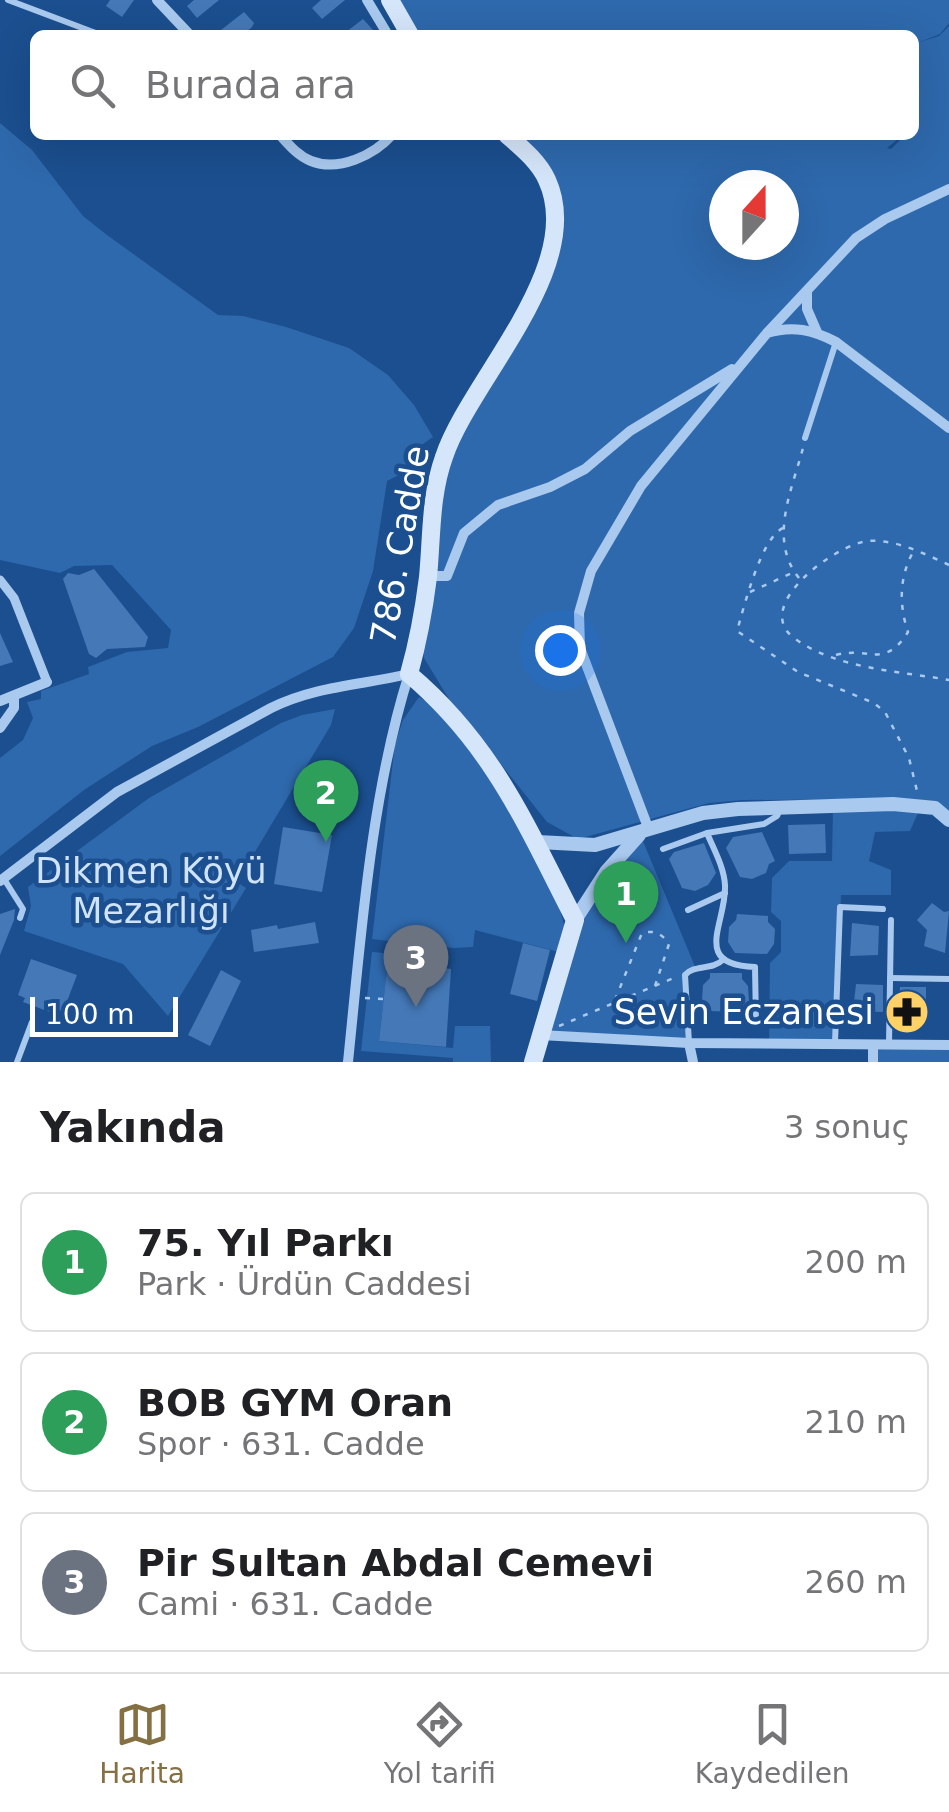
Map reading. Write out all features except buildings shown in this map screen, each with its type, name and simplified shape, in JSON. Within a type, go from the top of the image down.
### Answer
[{"type":"main road","points":[[390,0],[407,30]]},
{"type":"main road","name":"786. Cadde","points":[[409,674],[428,576],[435,492],[444,454],[528,308],[544,272],[552,239],[553,208],[547,180],[513,140]]},
{"type":"main road","points":[[409,674],[443,703],[507,787],[575,920],[533,1062]]},
{"type":"street","points":[[157,0],[185,30]]},
{"type":"street","points":[[366,0],[385,30]]},
{"type":"street","points":[[285,140],[298,154],[322,164],[354,160],[370,154],[386,140]]},
{"type":"street","points":[[428,576],[447,576],[464,533],[498,504],[550,487],[585,470],[630,431],[735,366],[856,238],[885,219],[949,189]]},
{"type":"street","points":[[808,289],[807,309],[818,332]]},
{"type":"street","points":[[645,832],[580,648],[579,613],[591,571],[641,486],[767,333],[793,328],[818,332],[836,342],[949,428]]},
{"type":"street","points":[[0,580],[14,598],[47,682],[0,701]]},
{"type":"street","points":[[2,880],[117,792],[296,695],[409,674],[385,770],[348,1062]]},
{"type":"street","points":[[0,728],[14,708],[14,696]]},
{"type":"street","points":[[538,842],[595,845],[703,813],[782,807],[928,807],[949,820]]},
{"type":"street","points":[[575,920],[606,872],[645,832]]},
{"type":"street","points":[[539,1035],[683,1042],[949,1045]]},
{"type":"street","points":[[683,1042],[693,1062]]},
{"type":"street","points":[[873,1044],[873,1062]]},
{"type":"lane","points":[[8,0],[88,30]]},
{"type":"lane","points":[[805,438],[836,342]]},
{"type":"lane","points":[[664,849],[707,833],[764,824],[778,816],[782,807]]},
{"type":"lane","points":[[707,833],[723,870],[725,893],[715,942],[724,960],[755,967],[756,1022]]},
{"type":"lane","points":[[2,880],[23,908],[20,918]]},
{"type":"lane","points":[[688,910],[725,893]]},
{"type":"lane","points":[[835,1044],[840,907],[883,909]]},
{"type":"lane","points":[[889,1045],[891,920]]},
{"type":"lane","points":[[683,1042],[685,975],[693,969],[712,968],[724,960]]},
{"type":"lane","points":[[890,978],[949,979]]},
{"type":"lane","points":[[17,1062],[32,1022]]},
{"type":"path","points":[[800,580],[786,555],[783,528],[805,438]]},
{"type":"path","points":[[783,528],[774,534],[748,592],[738,631],[798,672],[874,703],[885,712],[928,807]]},
{"type":"path","points":[[949,565],[914,550],[868,541],[828,557],[800,580],[784,611],[785,629],[807,645],[833,656],[873,668],[949,680]]},
{"type":"path","points":[[833,656],[842,652],[882,656],[902,642],[908,632],[900,608],[901,594],[914,550]]},
{"type":"path","points":[[748,592],[758,591],[794,572]]},
{"type":"path","points":[[616,1003],[642,933],[650,931],[658,932],[669,944],[655,986]]},
{"type":"path","points":[[539,1035],[685,975]]},
{"type":"path","points":[[356,998],[383,1000]]},
{"type":"path","points":[[616,1003],[666,1020],[683,1042]]},
{"type":"green space","points":[[393,0],[949,0],[949,23],[940,34],[920,42],[939,36],[949,26],[949,812],[899,799],[743,800],[709,803],[578,839],[547,822],[449,699],[424,658],[422,637],[442,489],[463,426],[490,389],[536,303],[553,199],[512,140],[897,140],[887,148],[900,140],[919,140],[919,30],[410,30]]},
{"type":"green space","points":[[0,123],[32,150],[83,216],[107,235],[218,315],[243,316],[349,348],[388,375],[414,405],[433,437],[410,453],[403,473],[387,481],[373,571],[354,628],[333,657],[198,727],[152,746],[84,790],[0,856],[0,758],[23,740],[33,718],[27,702],[41,699],[41,691],[89,674],[88,667],[127,652],[168,648],[171,630],[112,565],[74,566],[60,573],[0,560]]},
{"type":"green space","points":[[419,697],[460,735],[528,839],[559,906],[565,933],[559,952],[475,930],[473,947],[372,939],[395,744],[403,720]]},
{"type":"green space","name":"Dikmen Köyü Mezarlığı","points":[[335,709],[331,725],[237,882],[246,888],[168,1016],[123,964],[24,931],[31,906],[28,887],[149,798],[281,723]]},
{"type":"green space","points":[[833,806],[921,806],[910,831],[875,832],[869,861],[891,870],[891,895],[841,895],[835,1044],[769,1044],[770,963],[781,952],[781,921],[771,912],[772,878],[789,861],[832,861]]},
{"type":"green space","points":[[640,834],[696,969],[687,971],[689,1043],[539,1035],[575,920]]},
{"type":"green space","points":[[372,952],[448,958],[447,965],[388,961],[379,1041],[453,1048],[455,1026],[490,1026],[491,1062],[453,1062],[453,1058],[361,1051]]},
{"type":"green space","points":[[873,1045],[949,1045],[949,1062],[873,1062]]},
{"type":"place","name":"BOB GYM Oran","points":[[326,842]]},
{"type":"place","name":"75. Yıl Parkı","points":[[626,943]]},
{"type":"place","name":"Pir Sultan Abdal Cemevi","points":[[416,1007]]},
{"type":"place","name":"Sevin Eczanesi","points":[[907,1012]]}]
